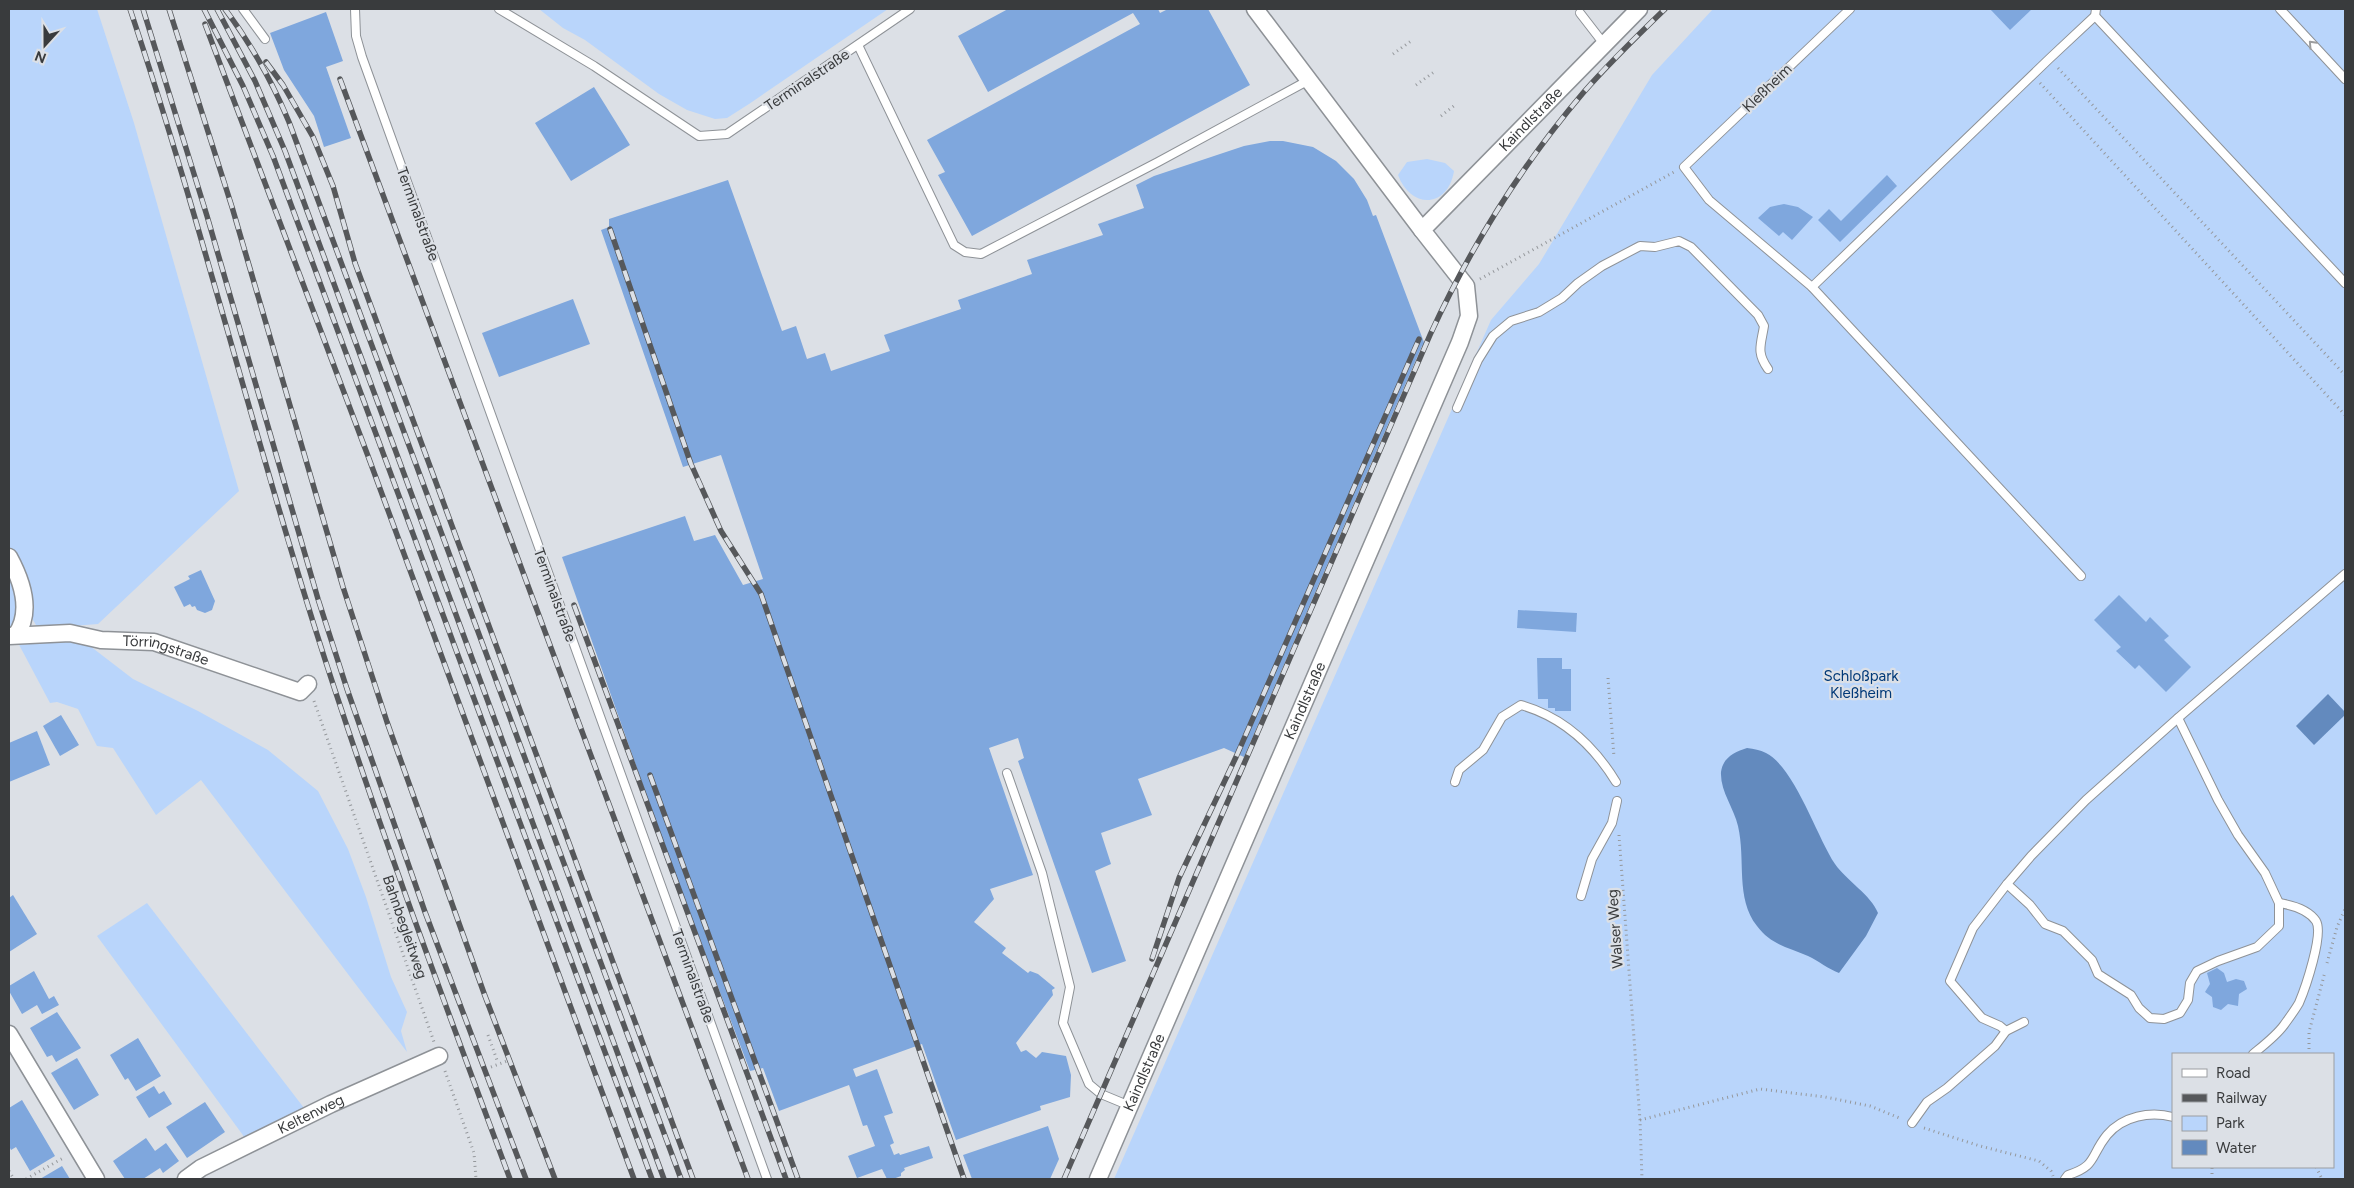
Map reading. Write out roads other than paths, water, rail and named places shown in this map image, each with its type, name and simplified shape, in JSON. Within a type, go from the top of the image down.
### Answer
[{"type":"street","points":[[1255,9],[1422,230]]},
{"type":"street","name":"Kaindlstraße","points":[[1098,1179],[1470,316],[1466,286],[1422,230],[1566,86],[1639,9]]},
{"type":"street","name":"Törringstraße","points":[[9,557],[21,584],[24,598],[24,625],[13,636]]},
{"type":"street","name":"Törringstraße","points":[[13,636],[70,633],[102,640],[154,642],[300,692],[308,684]]},
{"type":"street","points":[[9,1034],[96,1179]]},
{"type":"street","name":"Keltenweg","points":[[186,1179],[201,1168],[322,1108],[439,1056]]},
{"type":"lane","points":[[243,9],[265,39]]},
{"type":"lane","name":"Terminalstraße","points":[[355,9],[356,36],[362,58],[767,1179]]},
{"type":"lane","name":"Terminalstraße","points":[[499,9],[594,66],[699,136],[727,134],[910,9]]},
{"type":"lane","name":"Kleßheim","points":[[1812,287],[1708,200],[1684,167],[1850,9]]},
{"type":"lane","points":[[2280,9],[2345,79]]},
{"type":"lane","points":[[1580,13],[1604,44]]},
{"type":"lane","points":[[2081,576],[1812,287],[2096,13],[2345,283]]},
{"type":"lane","points":[[858,46],[954,244],[964,252],[981,254],[1309,80]]},
{"type":"lane","points":[[1457,408],[1474,368],[1494,336],[1511,321],[1539,312],[1562,298],[1578,283],[1602,266],[1640,246],[1655,246],[1679,241],[1691,247],[1758,315],[1764,326],[1760,358],[1768,369]]},
{"type":"lane","points":[[2006,1031],[2000,1026],[1982,1018],[1950,981],[1974,928],[2007,884],[2086,800],[2345,574]]},
{"type":"lane","points":[[1454,782],[1459,770],[1484,750],[1502,717],[1522,705],[1541,711],[1579,737],[1597,753],[1616,782]]},
{"type":"lane","points":[[2007,884],[2030,905],[2045,924],[2063,931],[2092,960],[2098,974],[2131,995],[2150,1018],[2164,1019],[2180,1013],[2188,1000],[2190,983],[2197,971],[2257,947],[2279,926],[2279,903],[2265,873],[2238,835],[2218,800],[2178,718]]},
{"type":"lane","points":[[1007,773],[1042,873],[1070,987],[1063,1023],[1089,1084],[1101,1094],[1130,1106]]},
{"type":"lane","points":[[1581,896],[1592,859],[1612,823],[1617,801]]},
{"type":"lane","points":[[2254,1053],[2282,1028],[2299,1001],[2311,967],[2319,930],[2316,921],[2305,911],[2279,903]]},
{"type":"lane","points":[[1912,1123],[1927,1102],[1995,1046],[2006,1031],[2024,1022]]},
{"type":"lane","points":[[2065,1179],[2068,1175],[2082,1171],[2091,1163],[2108,1134],[2124,1122],[2144,1114],[2172,1116]]},
{"type":"water","points":[[2328,694],[2345,712],[2345,715],[2314,745],[2296,726]]},
{"type":"water","points":[[1747,748],[1766,753],[1777,761],[1796,787],[1835,864],[1870,900],[1878,913],[1866,936],[1839,973],[1808,956],[1774,941],[1762,932],[1750,915],[1743,891],[1738,826],[1721,779],[1724,762],[1734,753]]},
{"type":"railway","points":[[130,9],[155,85],[314,625],[360,765],[409,904],[510,1179]]},
{"type":"railway","points":[[143,9],[207,216],[318,599],[347,689],[425,912],[526,1179]]},
{"type":"railway","points":[[169,9],[232,207],[343,587],[387,722],[485,996],[555,1179]]},
{"type":"railway","points":[[204,9],[243,86],[273,156],[652,1179]]},
{"type":"railway","points":[[217,9],[255,81],[285,151],[664,1179]]},
{"type":"railway","points":[[225,9],[260,63],[289,122],[681,1179]]},
{"type":"railway","points":[[1064,1179],[1430,335],[1462,271],[1498,209],[1560,121],[1593,82],[1665,9]]},
{"type":"railway","points":[[205,24],[368,456],[634,1179]]},
{"type":"railway","points":[[266,62],[283,85],[313,137],[333,186],[355,263],[693,1179]]},
{"type":"railway","points":[[340,79],[748,1179]]},
{"type":"railway","points":[[610,229],[691,464],[721,531],[761,594],[964,1179]]},
{"type":"railway","points":[[1152,959],[1179,878],[1236,757],[1419,339]]},
{"type":"railway","points":[[574,605],[786,1179]]},
{"type":"railway","points":[[650,775],[798,1179]]},
{"type":"park label","name":"Schloßpark Kleßheim","points":[[1861,684]]}]
